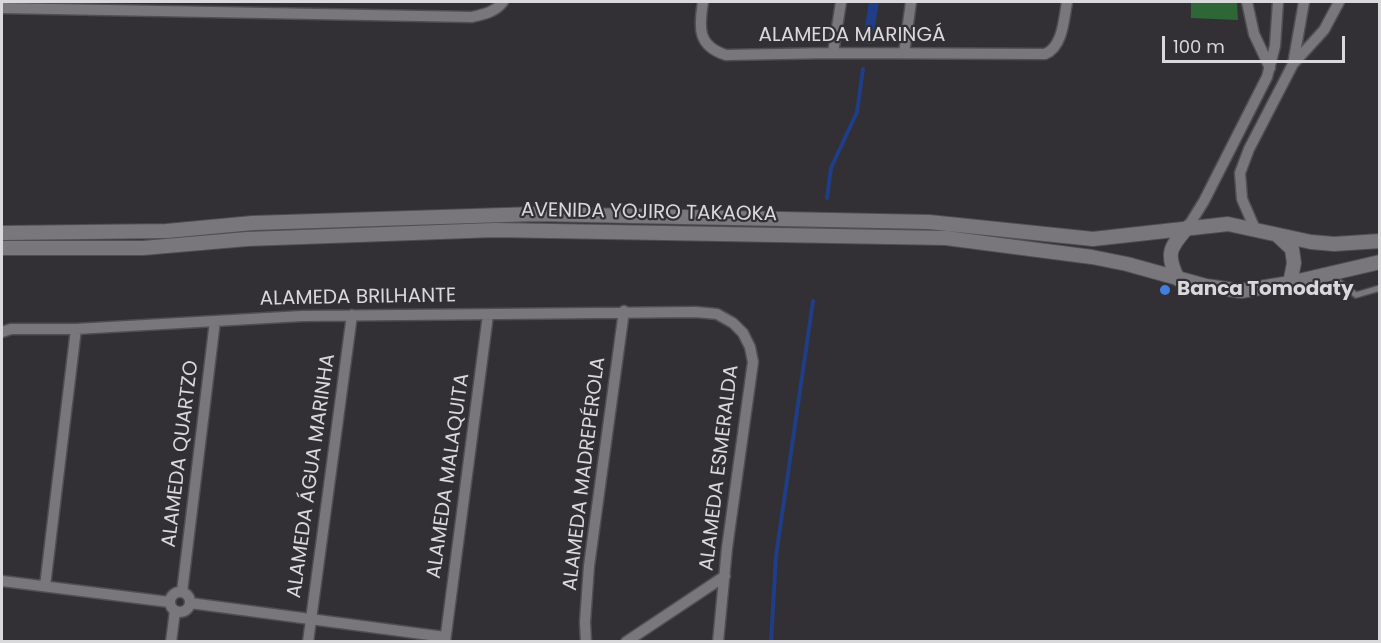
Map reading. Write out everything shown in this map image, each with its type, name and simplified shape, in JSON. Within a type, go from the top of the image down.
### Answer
[{"type":"main road","name":"AVENIDA YOJIRO TAKAOKA","points":[[2,233],[167,231],[253,223],[536,214],[929,222],[1093,239],[1228,224],[1334,244],[1380,241]]},
{"type":"main road","points":[[1178,279],[1170,254],[1176,240],[1188,227]]},
{"type":"main road","name":"AVENIDA YOJIRO TAKAOKA","points":[[2,248],[143,248],[247,238],[495,230],[957,239],[1092,257],[1228,291],[1256,290],[1380,262]]},
{"type":"main road","points":[[1277,235],[1292,249],[1294,263],[1290,283]]},
{"type":"street","points":[[2,8],[199,7],[472,17],[488,14],[498,9],[503,2]]},
{"type":"street","name":"ALAMEDA MARINGÁ","points":[[703,2],[700,28],[702,36],[712,49],[726,55],[1045,54],[1052,50],[1058,40],[1067,2]]},
{"type":"street","points":[[833,53],[841,2]]},
{"type":"street","points":[[904,54],[911,2]]},
{"type":"street","points":[[1247,2],[1254,34],[1270,68]]},
{"type":"street","points":[[1188,227],[1223,164],[1270,68],[1275,45],[1278,2]]},
{"type":"street","points":[[1293,64],[1304,2]]},
{"type":"street","points":[[1255,229],[1242,199],[1240,173],[1249,149],[1293,64],[1324,30],[1338,2]]},
{"type":"street","points":[[1275,45],[1296,46]]},
{"type":"street","name":"ALAMEDA BRILHANTE","points":[[2,332],[11,329],[76,329],[256,318],[352,315],[488,315],[624,311],[717,314]]},
{"type":"street","name":"ALAMEDA MADREPÉROLA","points":[[586,642],[589,566],[624,311]]},
{"type":"street","name":"ALAMEDA ESMERALDA","points":[[717,314],[733,323],[743,333],[750,347],[753,362],[724,576],[718,642]]},
{"type":"street","name":"ALAMEDA ÁGUA MARINHA","points":[[308,642],[352,315]]},
{"type":"street","name":"ALAMEDA MALAQUITA","points":[[445,639],[488,315]]},
{"type":"street","name":"ALAMEDA QUARTZO","points":[[182,592],[215,321]]},
{"type":"street","points":[[45,586],[76,329]]},
{"type":"street","points":[[626,642],[724,576]]},
{"type":"street","points":[[2,581],[45,586],[172,607],[185,611],[190,603],[189,598],[182,592],[173,594],[172,607],[171,642]]},
{"type":"street","points":[[190,603],[445,639]]},
{"type":"lane","points":[[1329,273],[1356,295],[1380,288]]},
{"type":"green space","points":[[1191,2],[1237,2],[1238,20],[1191,18]]},
{"type":"water","points":[[869,2],[879,2],[872,44],[862,43]]},
{"type":"waterway","points":[[827,198],[831,168],[857,112],[863,69]]},
{"type":"waterway","points":[[771,642],[776,556],[813,301]]},
{"type":"place","name":"Banca Tomodaty","points":[[1165,290]]}]
